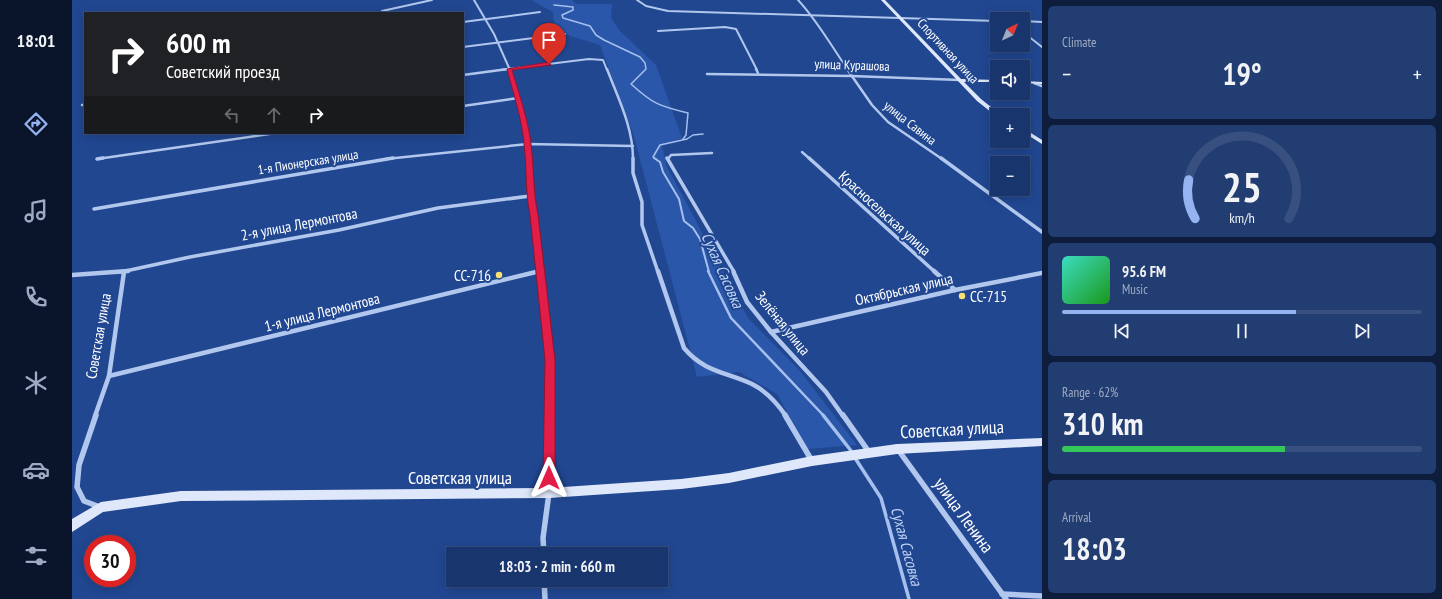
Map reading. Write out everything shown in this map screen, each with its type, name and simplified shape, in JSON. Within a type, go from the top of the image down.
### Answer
[{"type":"street","points":[[382,11],[432,0]]},
{"type":"street","points":[[474,0],[498,42],[509,69],[518,98],[528,144],[530,196],[534,215],[541,271],[550,360],[549,493],[543,538],[544,547]]},
{"type":"street","points":[[637,0],[646,6],[668,11],[990,21]]},
{"type":"street","name":"улица Савина","points":[[798,0],[812,15],[816,24],[872,105],[888,122],[963,173],[1042,232]]},
{"type":"street","name":"Спортивная улица","points":[[883,0],[901,17],[979,100],[990,109]]},
{"type":"street","points":[[464,22],[540,12]]},
{"type":"street","points":[[1030,22],[1042,22]]},
{"type":"street","points":[[658,31],[725,27],[734,28],[738,32],[747,54],[758,74]]},
{"type":"street","points":[[464,47],[565,34]]},
{"type":"street","points":[[1030,37],[1042,46]]},
{"type":"street","points":[[464,75],[589,59],[603,60],[626,115],[633,146],[632,163],[641,196],[642,224],[684,348],[696,363],[748,382],[764,392],[786,418],[812,461]]},
{"type":"street","name":"улица Курашова","points":[[707,74],[851,76],[990,82]]},
{"type":"street","points":[[1030,83],[1042,83]]},
{"type":"street","points":[[1034,83],[1042,86]]},
{"type":"street","points":[[464,106],[518,98]]},
{"type":"street","points":[[97,159],[269,134]]},
{"type":"street","points":[[1030,134],[1042,142]]},
{"type":"street","name":"1-я Пионерская улица","points":[[94,209],[194,190],[377,161],[528,144],[633,146]]},
{"type":"street","name":"Красносельская улица","points":[[802,152],[955,290]]},
{"type":"street","name":"Зелёная улица","points":[[712,153],[672,155],[667,158],[731,266],[747,302],[771,332],[826,392],[867,452]]},
{"type":"street","name":"2-я улица Лермонтова","points":[[73,275],[124,272],[190,257],[339,230],[438,208],[530,196]]},
{"type":"street","name":"1-я улица Лермонтова","points":[[109,376],[541,271]]},
{"type":"street","name":"Советская улица","points":[[101,507],[84,501],[77,487],[79,466],[109,376],[124,272]]},
{"type":"street","name":"Октябрьская улица","points":[[771,332],[955,290],[1042,273]]},
{"type":"street","name":"Советская улица","points":[[72,526],[101,507],[181,496],[549,493],[681,484],[729,478],[812,461],[867,452],[897,449],[1042,442]]},
{"type":"street","name":"улица Ленина","points":[[897,449],[1004,596]]},
{"type":"street","points":[[544,587],[545,599]]},
{"type":"street","points":[[1004,596],[1042,596]]},
{"type":"shaded area","points":[[531,0],[572,0],[576,4],[612,4],[611,18],[620,31],[656,65],[682,138],[662,146],[667,167],[748,318],[800,371],[857,445],[808,449],[777,394],[739,372],[697,377],[634,136],[600,45],[570,36],[554,25],[553,12]]},
{"type":"waterway","name":"Сухая Сасовка","points":[[554,5],[573,7],[573,10],[562,15],[563,18],[590,26],[596,35],[604,40],[640,57],[645,63],[646,69],[631,84],[651,100],[670,108],[688,113],[686,135],[683,139]]},
{"type":"waterway","name":"Сухая Сасовка","points":[[656,159],[653,157],[660,145],[687,139],[693,135],[703,134]]},
{"type":"waterway","name":"Сухая Сасовка","points":[[654,158],[660,162],[663,172],[679,199],[684,221],[693,228],[700,239],[709,272]]},
{"type":"waterway","name":"Сухая Сасовка","points":[[708,271],[731,318],[824,416]]},
{"type":"waterway","name":"Сухая Сасовка","points":[[823,415],[852,452]]},
{"type":"waterway","name":"Сухая Сасовка","points":[[855,458],[881,498],[909,599]]},
{"type":"place","name":"СС-716","points":[[499,275]]},
{"type":"place","name":"СС-715","points":[[962,296]]},
{"type":"route","points":[[549,64],[509,69],[523,117],[528,144],[530,196],[534,215],[541,271],[550,360],[549,478]]}]
